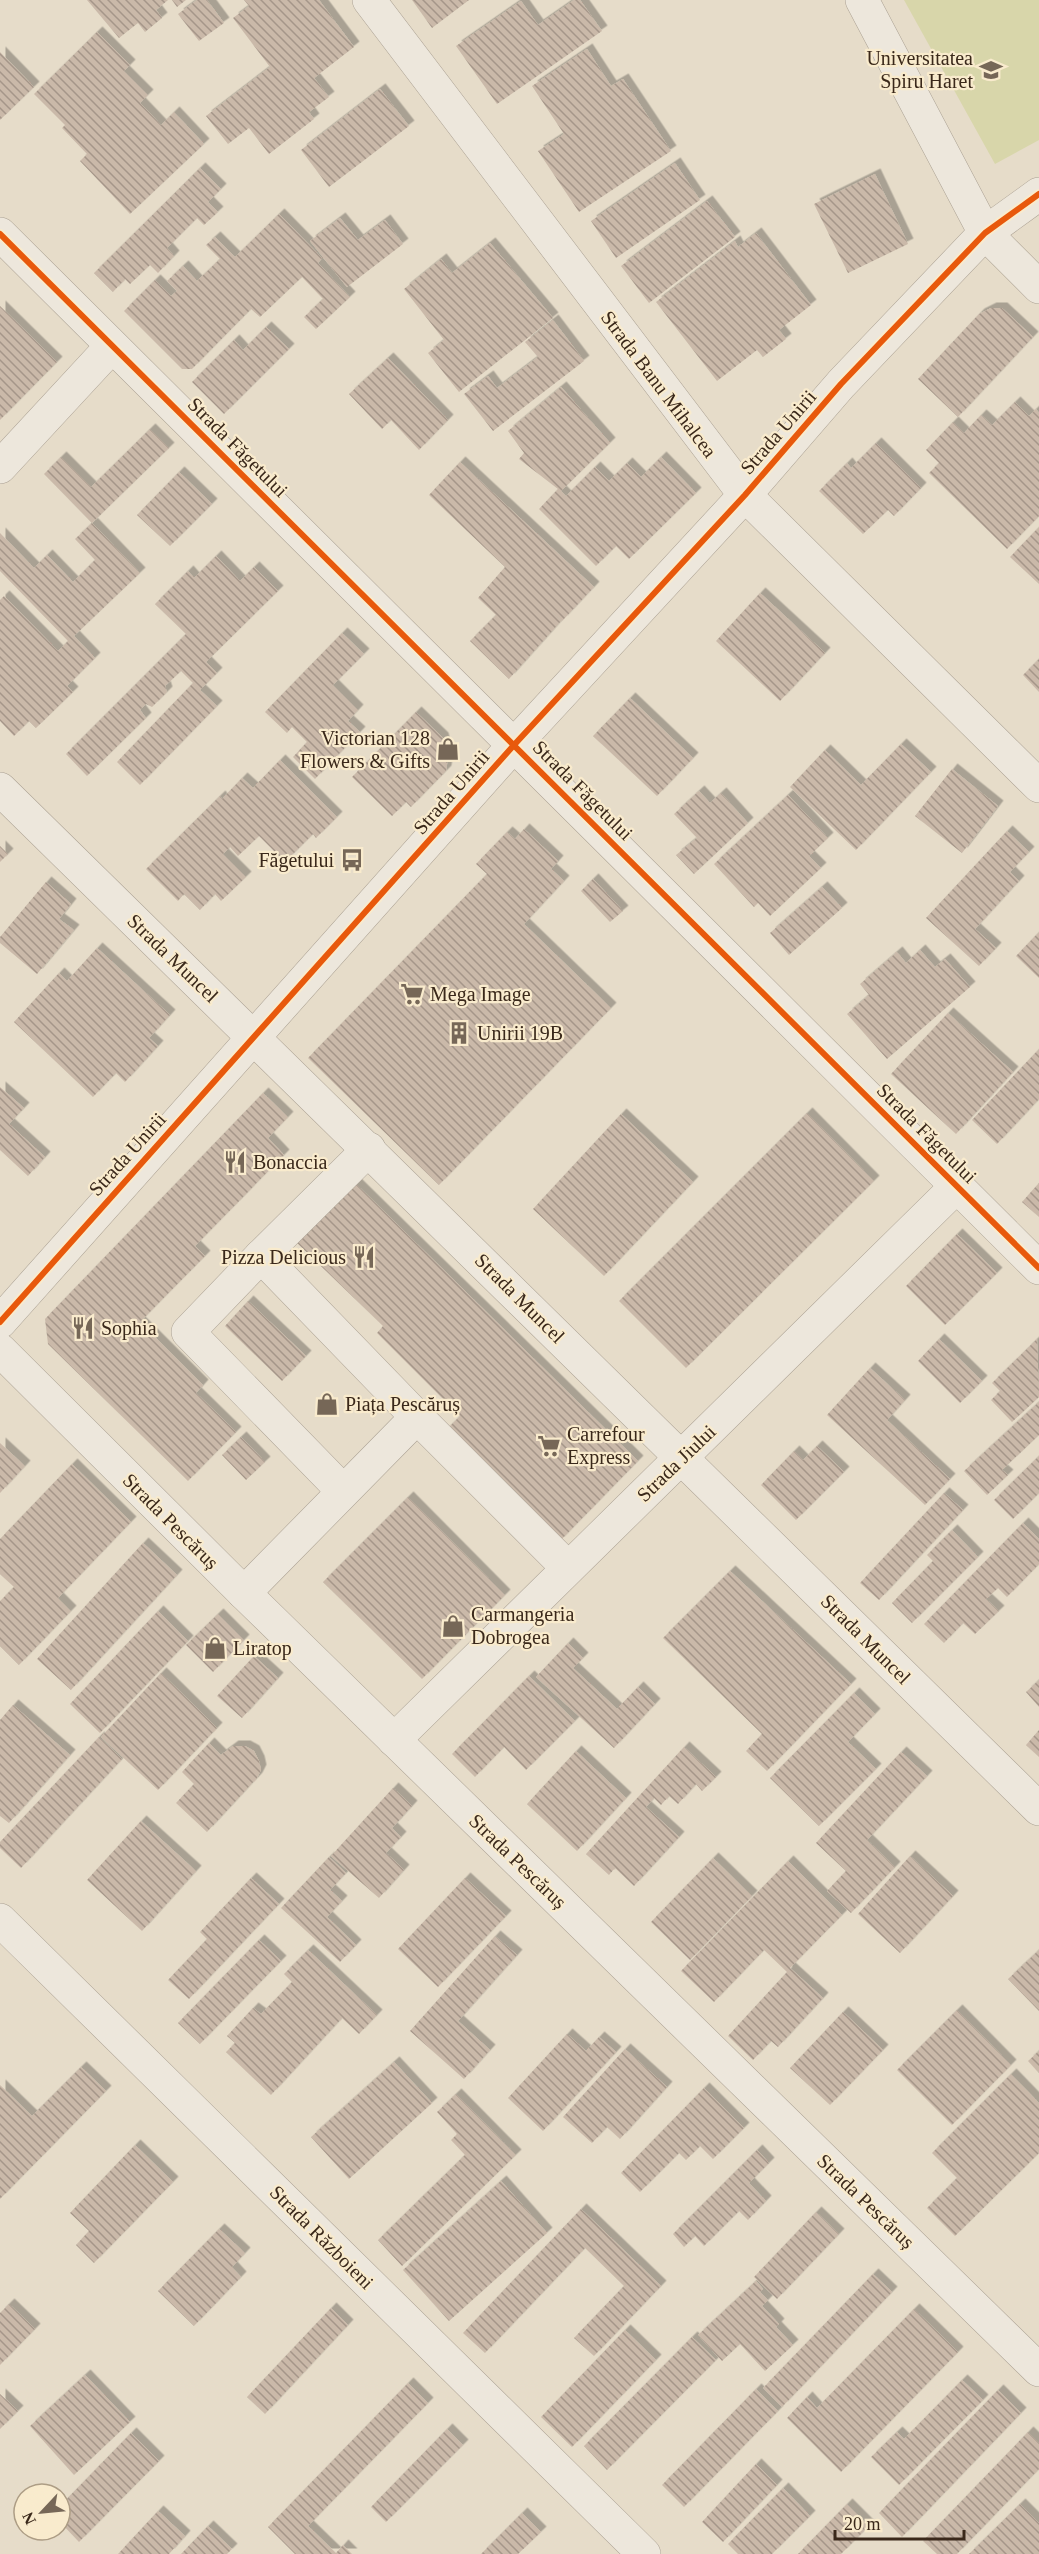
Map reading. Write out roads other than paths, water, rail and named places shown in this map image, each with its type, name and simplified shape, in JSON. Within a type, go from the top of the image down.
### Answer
[{"type":"street","name":"Strada Banu Mihalcea","points":[[369,0],[745,495],[1039,786]]},
{"type":"street","points":[[862,0],[985,233],[1039,287]]},
{"type":"street","name":"Strada Unirii","points":[[0,1322],[514,745],[745,495],[842,384],[985,233],[1039,194]]},
{"type":"street","name":"Strada Făgetului","points":[[0,234],[1039,1268]]},
{"type":"street","points":[[0,467],[112,346]]},
{"type":"street","name":"Strada Muncel","points":[[0,789],[1039,1809]]},
{"type":"street","points":[[344,1491],[188,1332],[369,1149]]},
{"type":"street","name":"Strada Jiului","points":[[394,1740],[957,1186]]},
{"type":"street","points":[[261,1256],[568,1568]]},
{"type":"street","name":"Strada Pescăruș","points":[[0,1350],[244,1593],[1039,2370]]},
{"type":"street","points":[[244,1593],[417,1417]]},
{"type":"street","name":"Strada Războieni","points":[[0,1920],[645,2554]]},
{"type":"place","name":"Universitatea Spiru Haret","points":[[991,70]]},
{"type":"place","name":"Victorian 128 Flowers & Gifts","points":[[448,749]]},
{"type":"place","name":"Făgetului","points":[[352,860]]},
{"type":"place","name":"Mega Image","points":[[412,994]]},
{"type":"place","name":"Unirii 19B","points":[[459,1033]]},
{"type":"place","name":"Bonaccia","points":[[235,1162]]},
{"type":"place","name":"Pizza Delicious","points":[[364,1257]]},
{"type":"place","name":"Sophia","points":[[83,1328]]},
{"type":"place","name":"Piața Pescăruș","points":[[327,1404]]},
{"type":"place","name":"Carrefour Express","points":[[549,1446]]},
{"type":"place","name":"Carmangeria Dobrogea","points":[[453,1626]]},
{"type":"place","name":"Liratop","points":[[215,1648]]}]
